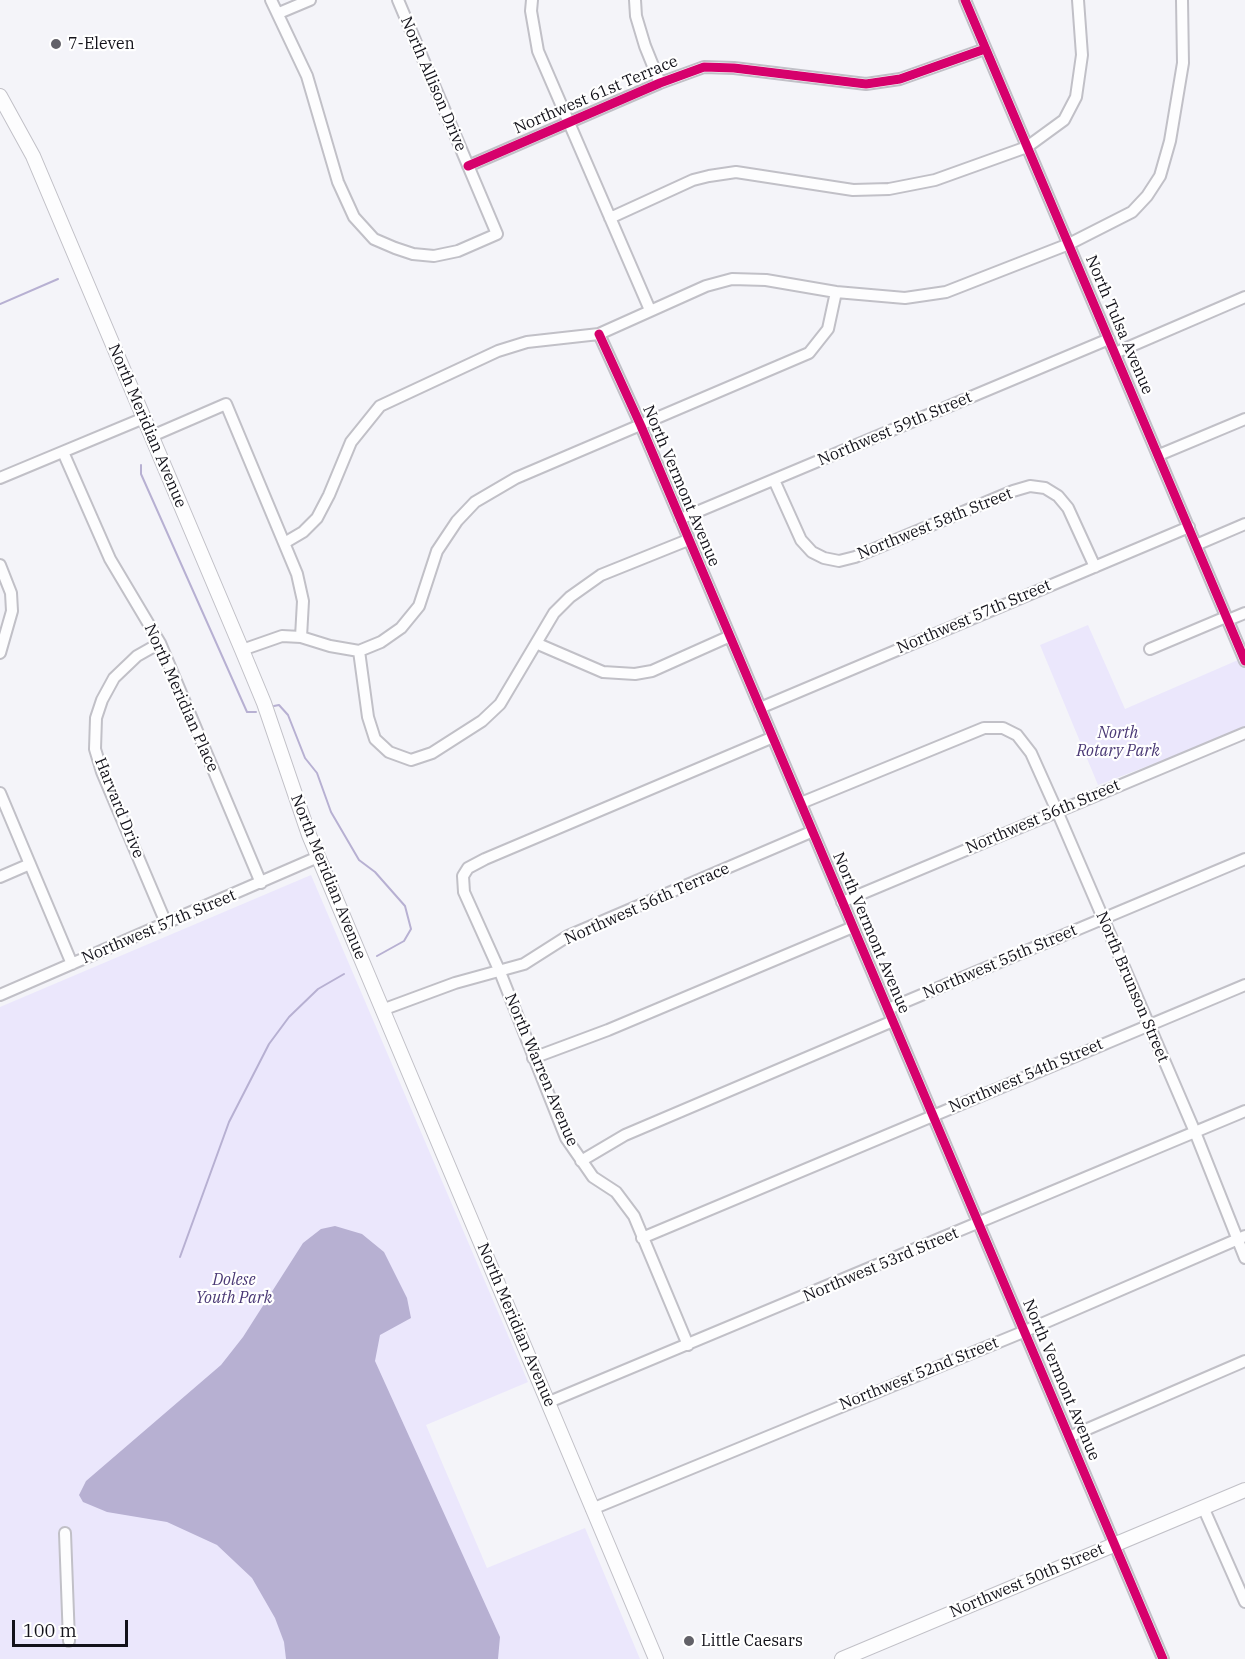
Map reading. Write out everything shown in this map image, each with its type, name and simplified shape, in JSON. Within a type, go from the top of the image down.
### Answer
[{"type":"main road","name":"North Meridian Avenue","points":[[0,96],[33,156],[152,435],[264,703],[318,857],[656,1659]]},
{"type":"main road","name":"Northwest 50th Street","points":[[842,1659],[1245,1490]]},
{"type":"street","points":[[271,0],[279,13],[310,0]]},
{"type":"street","name":"North Allison Drive","points":[[279,13],[307,76],[338,182],[354,217],[374,239],[413,254],[434,256],[458,251],[497,234],[398,0]]},
{"type":"street","points":[[532,0],[531,11],[538,51],[650,310]]},
{"type":"street","points":[[635,0],[636,16],[645,46],[660,83]]},
{"type":"street","name":"North Tulsa Avenue","points":[[965,0],[1245,661]]},
{"type":"street","points":[[610,218],[693,180],[709,176],[736,172],[854,190],[889,189],[935,180],[1028,147],[1064,120],[1076,97],[1082,56],[1078,0]]},
{"type":"street","points":[[286,542],[303,532],[316,518],[329,495],[351,442],[380,406],[498,351],[528,342],[598,334],[706,286],[732,279],[766,280],[836,292],[905,298],[946,292],[1069,244],[1132,212],[1147,196],[1160,176],[1170,141],[1183,63],[1182,0]]},
{"type":"street","name":"Northwest 61st Terrace","points":[[468,166],[660,83],[704,67],[734,68],[866,84],[900,79],[985,49]]},
{"type":"street","points":[[242,650],[282,636],[301,637],[330,646],[359,651],[381,642],[401,628],[419,606],[437,551],[457,521],[475,502],[516,478],[809,353],[828,329],[836,292]]},
{"type":"street","points":[[1115,353],[1245,297]]},
{"type":"street","name":"North Vermont Avenue","points":[[598,334],[641,426],[728,637],[801,803],[811,832],[1114,1545]]},
{"type":"street","name":"Northwest 59th Street","points":[[680,519],[1109,339]]},
{"type":"street","points":[[152,435],[225,404],[270,514],[286,542],[297,574],[303,601],[301,637]]},
{"type":"street","points":[[0,478],[144,418]]},
{"type":"street","points":[[1159,455],[1245,419]]},
{"type":"street","name":"North Meridian Place","points":[[63,452],[110,560],[160,643],[261,883]]},
{"type":"street","name":"Northwest 58th Street","points":[[774,480],[801,540],[812,552],[824,558],[839,561],[855,557],[1013,491],[1030,486],[1045,488],[1058,496],[1068,508],[1095,567]]},
{"type":"street","points":[[1196,545],[1245,524]]},
{"type":"street","name":"Northwest 57th Street","points":[[760,708],[1189,527]]},
{"type":"street","points":[[359,651],[368,717],[375,739],[389,752],[411,760],[432,753],[482,721],[500,704],[538,644],[554,613],[601,575],[688,540]]},
{"type":"street","points":[[0,565],[11,593],[12,611],[0,653]]},
{"type":"street","points":[[1150,649],[1245,613]]},
{"type":"street","points":[[538,644],[603,672],[635,674],[652,671],[728,637]]},
{"type":"street","name":"Harvard Drive","points":[[160,643],[137,656],[114,678],[96,717],[95,748],[102,772],[166,923]]},
{"type":"street","name":"North Brunson Street","points":[[801,803],[984,728],[1003,728],[1017,735],[1031,753],[1057,812],[1241,1238],[1245,1258]]},
{"type":"street","name":"Northwest 56th Street","points":[[842,902],[1245,733]]},
{"type":"street","name":"North Warren Avenue","points":[[688,1345],[633,1216],[616,1192],[593,1177],[566,1138],[500,972],[464,892],[463,876],[468,868],[485,859],[771,738]]},
{"type":"street","points":[[0,793],[72,964]]},
{"type":"street","name":"Northwest 56th Terrace","points":[[382,1010],[455,983],[524,964],[568,936],[811,832]]},
{"type":"street","name":"Northwest 57th Street","points":[[0,995],[318,857]]},
{"type":"street","name":"Northwest 55th Street","points":[[888,1009],[1245,859]]},
{"type":"street","points":[[0,877],[30,864]]},
{"type":"street","points":[[533,1058],[608,1030],[853,927]]},
{"type":"street","name":"Northwest 54th Street","points":[[642,1238],[1245,985]]},
{"type":"street","points":[[581,1161],[625,1136],[893,1021]]},
{"type":"street","name":"Northwest 53rd Street","points":[[549,1402],[1245,1111]]},
{"type":"street","name":"Northwest 52nd Street","points":[[592,1509],[1023,1332],[1241,1238]]},
{"type":"street","points":[[1069,1437],[1245,1361]]},
{"type":"street","points":[[1203,1508],[1245,1602]]},
{"type":"street","points":[[65,1533],[69,1641]]},
{"type":"street","points":[[1114,1545],[1163,1659]]},
{"type":"green space","name":"North Rotary Park","points":[[1088,625],[1125,709],[1245,657],[1245,729],[1098,785],[1040,645]]},
{"type":"green space","name":"Dolese Youth Park","points":[[311,875],[528,1382],[426,1425],[487,1568],[585,1528],[640,1659],[0,1659],[0,1007]]},
{"type":"shaded area","points":[[335,1226],[362,1234],[384,1252],[407,1298],[411,1318],[380,1335],[375,1361],[500,1637],[498,1659],[286,1659],[284,1642],[275,1618],[252,1578],[217,1545],[167,1522],[107,1512],[83,1502],[79,1495],[86,1481],[221,1365],[243,1337],[303,1243],[321,1229]]},
{"type":"waterway","points":[[0,304],[58,279]]},
{"type":"waterway","points":[[141,465],[141,474],[247,712],[256,712]]},
{"type":"waterway","points":[[274,706],[279,705],[288,715],[305,758],[317,773],[331,812],[359,860],[375,872],[405,906],[411,929],[404,941],[377,956]]},
{"type":"waterway","points":[[180,1257],[229,1122],[269,1044],[289,1017],[318,989],[344,974]]},
{"type":"cycle path","points":[[965,0],[1245,661]]},
{"type":"cycle path","points":[[468,166],[660,83],[704,67],[734,68],[866,84],[900,79],[985,49]]},
{"type":"cycle path","points":[[599,334],[641,426],[1163,1659]]},
{"type":"place","name":"7-Eleven","points":[[56,44]]},
{"type":"place","name":"Little Caesars","points":[[689,1641]]}]
